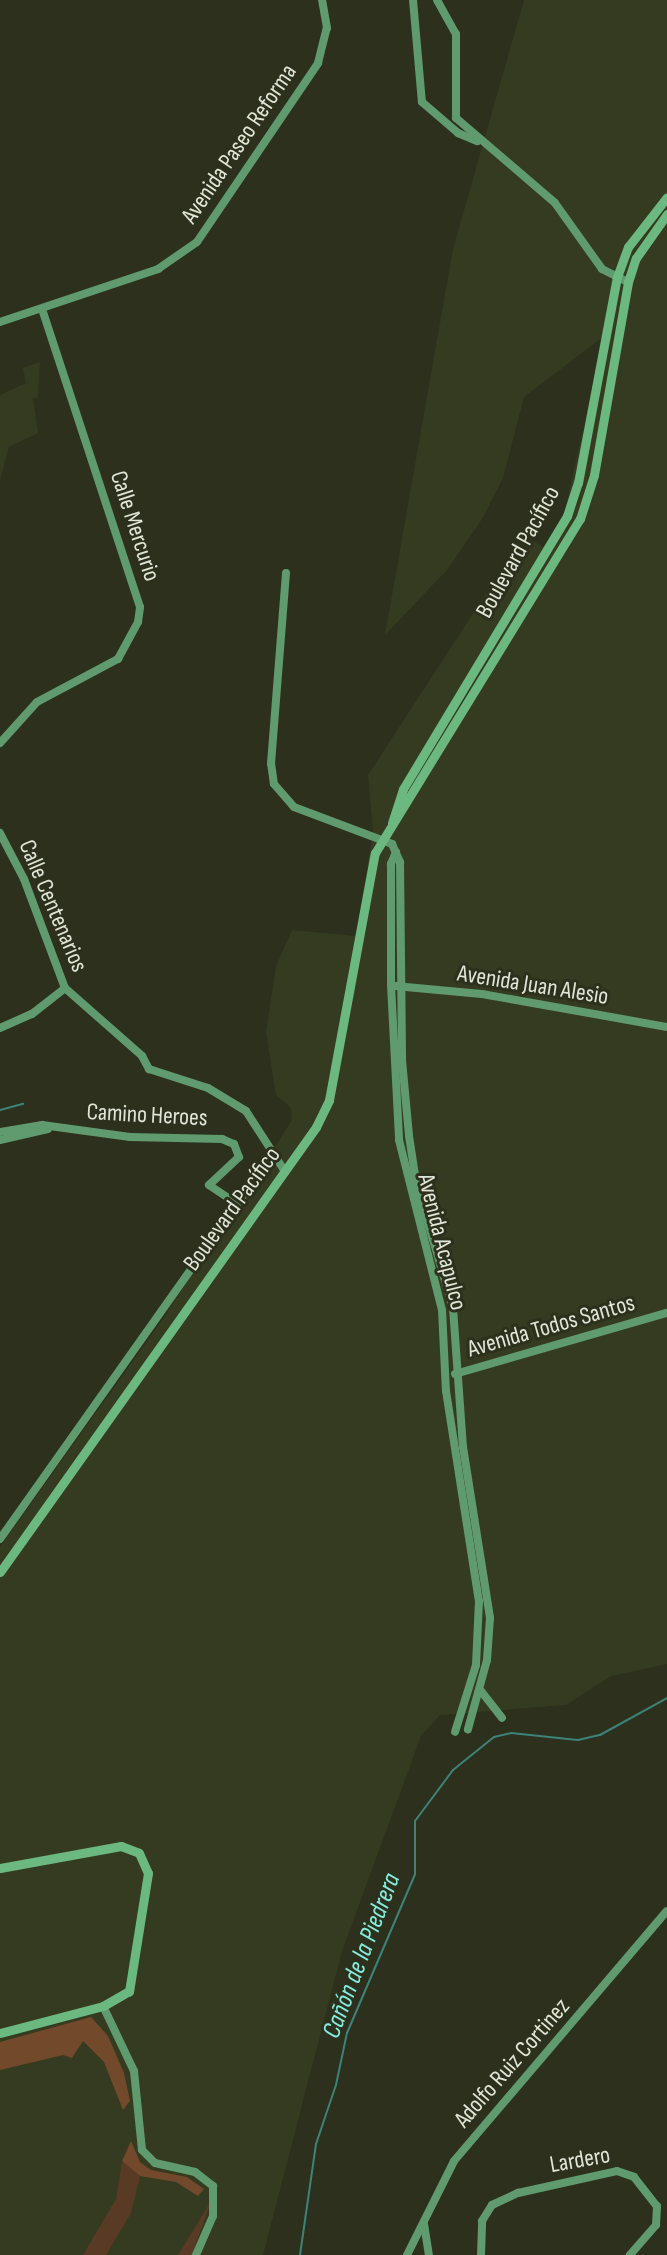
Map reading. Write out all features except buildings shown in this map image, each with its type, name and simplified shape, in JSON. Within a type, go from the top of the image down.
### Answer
[{"type":"main road","name":"Boulevard Pacífico","points":[[392,823],[393,810],[410,777],[567,516],[578,483],[617,277],[628,247],[667,197]]},
{"type":"main road","name":"Boulevard Pacífico","points":[[0,1572],[284,1170],[329,1100],[375,853],[580,519],[594,475],[628,282],[636,258],[667,214]]},
{"type":"main road","points":[[0,1868],[113,1846],[139,1853],[148,1873],[135,1980],[123,1996],[103,2006],[0,2033]]},
{"type":"street","name":"Avenida Paseo Reforma","points":[[0,322],[158,269],[207,231],[318,63],[327,28],[322,0]]},
{"type":"street","points":[[413,0],[422,102],[452,128],[479,142]]},
{"type":"street","points":[[437,0],[456,34],[456,118],[479,142],[555,203],[593,261],[628,282]]},
{"type":"street","name":"Calle Mercurio","points":[[0,743],[37,702],[118,659],[138,622],[140,607],[42,309]]},
{"type":"street","points":[[286,573],[271,763],[274,784],[294,807],[382,838]]},
{"type":"street","name":"Calle Centenarios","points":[[0,833],[41,919],[65,988],[142,1056],[149,1069],[208,1088],[246,1111],[264,1131],[272,1155],[284,1170]]},
{"type":"street","name":"Avenida Acapulco","points":[[382,838],[396,852],[391,864],[399,1140],[442,1310],[447,1376],[479,1611],[476,1665],[455,1732]]},
{"type":"street","name":"Avenida Acapulco","points":[[395,986],[416,1182],[453,1308],[457,1374],[490,1618],[480,1690],[468,1729]]},
{"type":"street","name":"Avenida Juan Alesio","points":[[395,986],[482,994],[667,1027]]},
{"type":"street","points":[[0,1028],[32,1014],[65,988]]},
{"type":"street","points":[[0,1132],[44,1129]]},
{"type":"street","points":[[0,1140],[44,1129]]},
{"type":"street","name":"Camino Heroes","points":[[44,1129],[222,1139],[239,1151],[209,1185],[237,1204]]},
{"type":"street","points":[[0,1539],[272,1155]]},
{"type":"street","name":"Avenida Todos Santos","points":[[447,1376],[667,1313]]},
{"type":"street","points":[[480,1690],[502,1718]]},
{"type":"street","name":"Adolfo Ruiz Cortinez","points":[[407,2255],[454,2161],[667,1911]]},
{"type":"street","points":[[103,2006],[134,2071],[142,2150],[155,2163],[195,2172],[213,2186],[217,2203],[196,2255]]},
{"type":"street","name":"Lardero","points":[[481,2255],[482,2221],[492,2205],[518,2193],[617,2171],[634,2177],[657,2206],[656,2225],[630,2255]]},
{"type":"street","points":[[424,2223],[429,2255]]},
{"type":"shaded area","points":[[524,0],[667,0],[667,1664],[611,1676],[566,1705],[440,1715],[421,1736],[342,1951],[263,2255],[0,2255],[0,1547],[165,1316],[292,1120],[291,1108],[276,1095],[266,1032],[276,966],[292,930],[356,936],[373,832],[368,775],[524,535],[543,547],[564,514],[604,336],[524,397],[503,478],[482,519],[447,570],[385,635],[453,249]]},
{"type":"shaded area","points":[[40,362],[38,398],[33,398],[38,433],[9,447],[0,481],[0,395],[26,383],[23,368]]},
{"type":"shaded area","points":[[91,2017],[108,2036],[124,2073],[130,2101],[123,2110],[104,2062],[83,2041],[72,2058],[63,2055],[0,2070],[0,2042]]},
{"type":"shaded area","points":[[131,2141],[140,2162],[151,2170],[187,2177],[204,2189],[198,2196],[176,2182],[140,2176],[122,2161]]},
{"type":"shaded area","points":[[122,2161],[140,2176],[131,2213],[106,2255],[83,2255],[116,2199]]},
{"type":"shaded area","points":[[211,2201],[192,2255],[177,2255],[180,2252]]},
{"type":"waterway","points":[[0,1110],[23,1104]]},
{"type":"waterway","name":"Cañón de la Piedrera","points":[[300,2255],[316,2144],[336,2085],[347,2033],[415,1874],[415,1821],[453,1770],[494,1737],[511,1733],[578,1740],[600,1735],[667,1698]]}]
